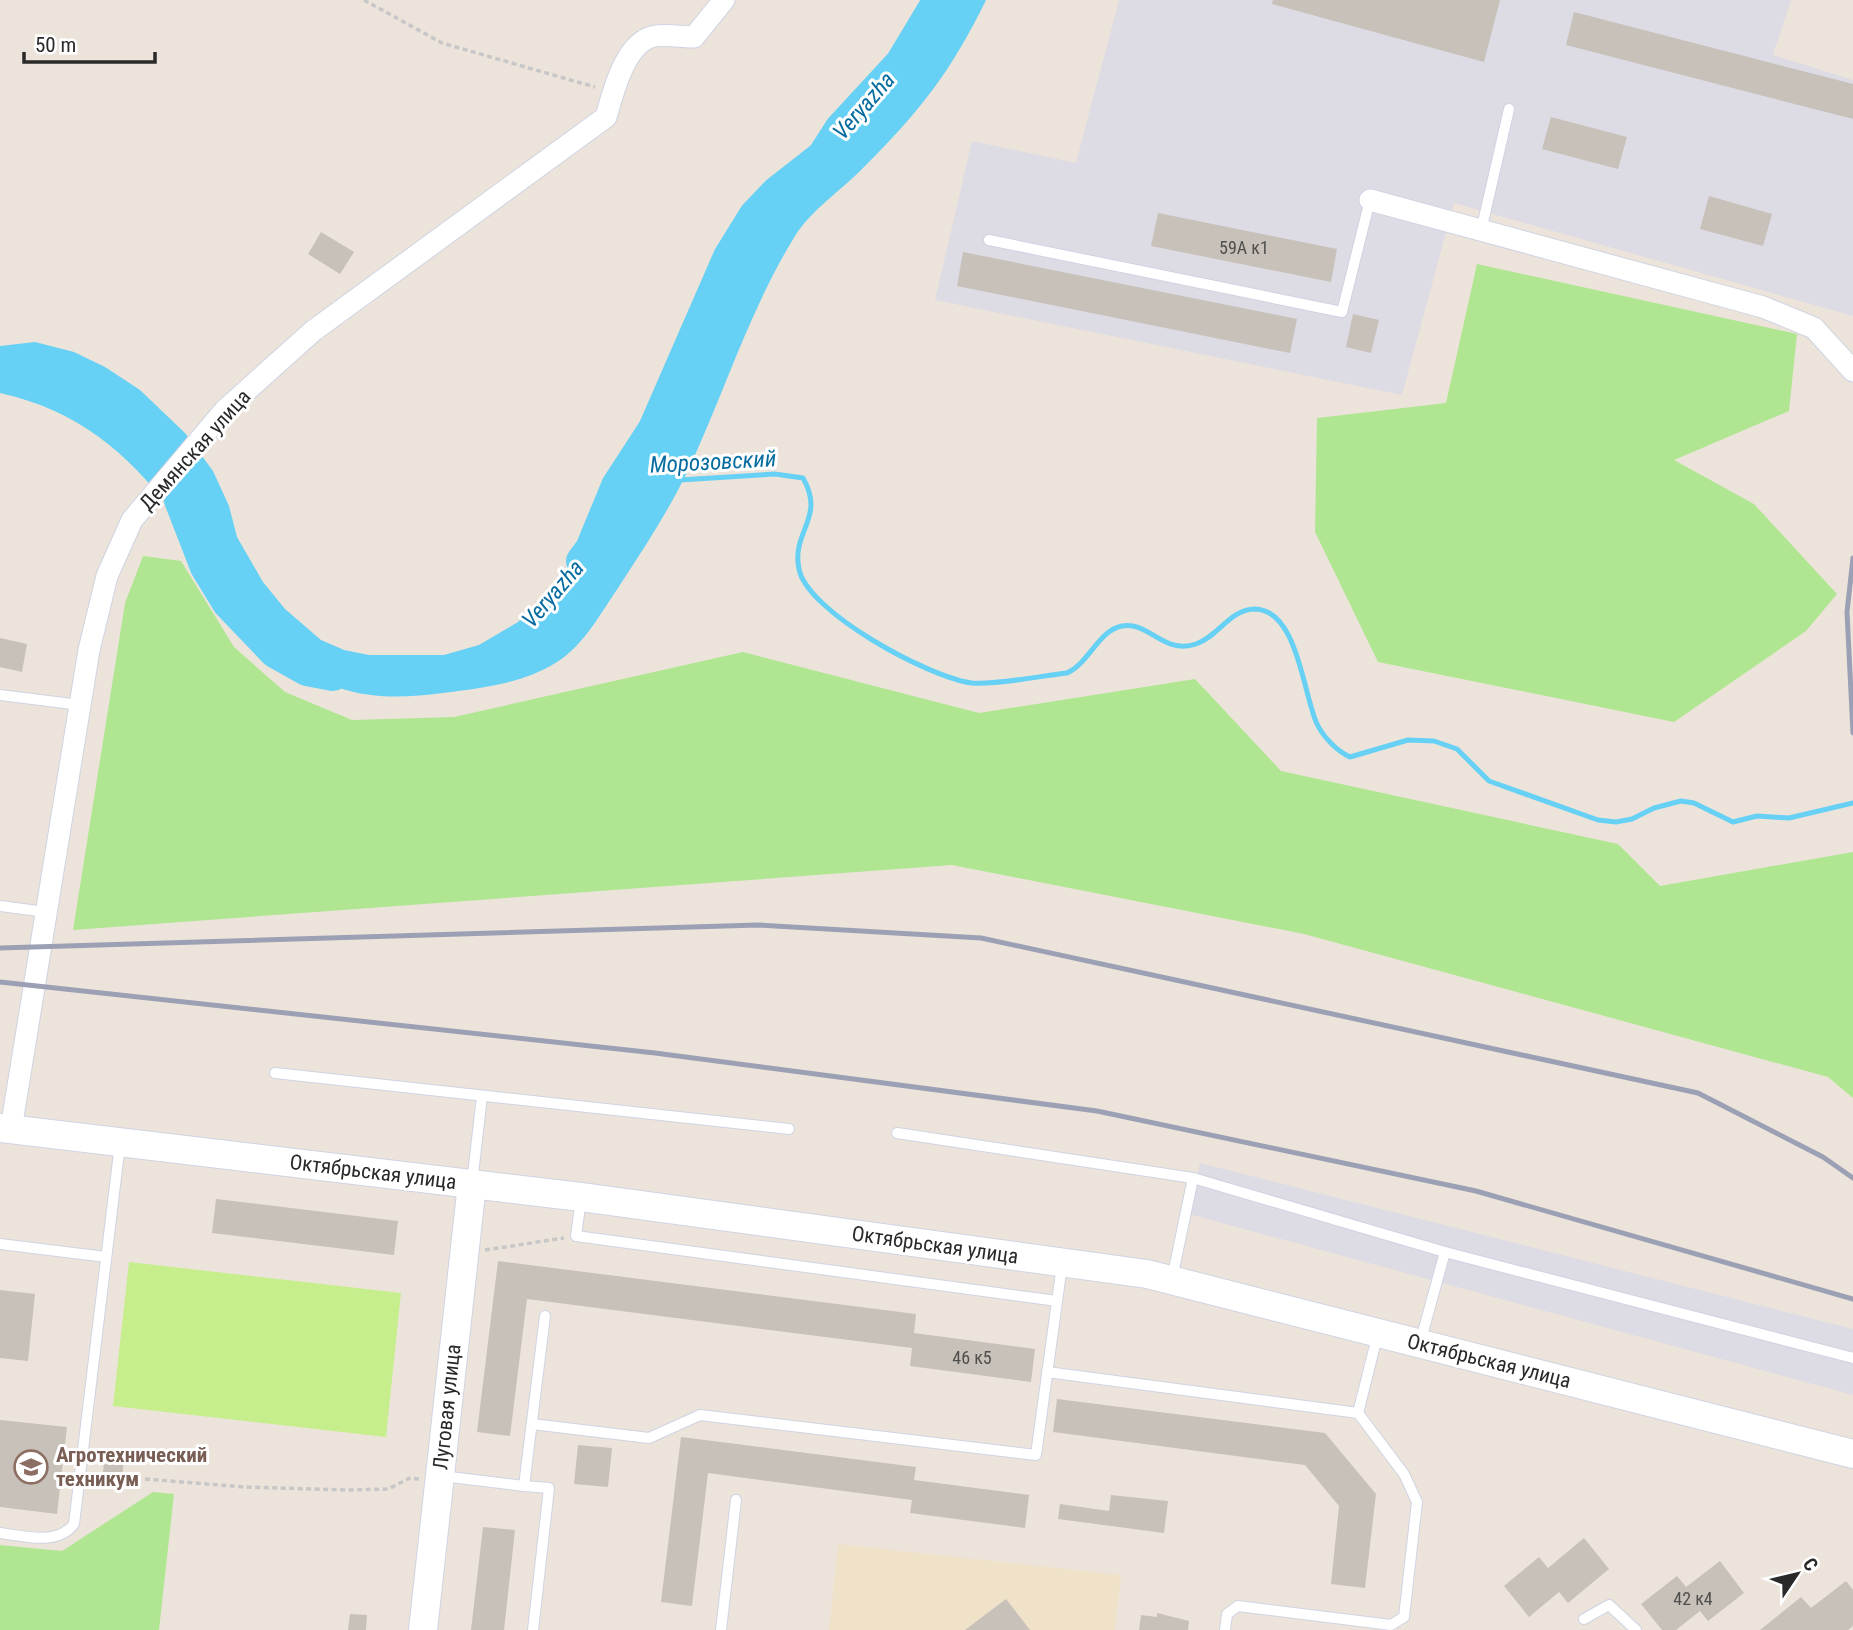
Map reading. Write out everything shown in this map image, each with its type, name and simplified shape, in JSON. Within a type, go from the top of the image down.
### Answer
[{"type":"main road","name":"Октябрьская улица","points":[[6,1129],[581,1197],[1172,1279],[1853,1454]]},
{"type":"main road","name":"Луговая улица","points":[[423,1630],[472,1184]]},
{"type":"street","name":"Демянская улица","points":[[6,1129],[80,705],[107,576],[132,520],[225,410],[313,331],[606,117],[633,50],[653,36],[694,37],[724,0]]},
{"type":"street","points":[[1370,200],[1763,307],[1814,328],[1853,371]]},
{"type":"lane","points":[[1481,231],[1509,109]]},
{"type":"lane","points":[[989,240],[1342,312],[1370,200]]},
{"type":"lane","points":[[0,695],[80,705]]},
{"type":"lane","points":[[0,906],[46,912]]},
{"type":"lane","points":[[275,1073],[789,1129]]},
{"type":"lane","points":[[472,1184],[482,1096]]},
{"type":"lane","points":[[898,1133],[1193,1178],[1445,1252],[1853,1358]]},
{"type":"lane","points":[[0,1533],[47,1538],[68,1532],[74,1524],[120,1142]]},
{"type":"lane","points":[[1172,1279],[1193,1178]]},
{"type":"lane","points":[[581,1197],[576,1236],[1057,1301]]},
{"type":"lane","points":[[0,1244],[106,1257]]},
{"type":"lane","points":[[1420,1343],[1445,1252]]},
{"type":"lane","points":[[531,1424],[649,1438],[700,1415],[1036,1455],[1063,1262]]},
{"type":"lane","points":[[524,1486],[545,1317]]},
{"type":"lane","points":[[1358,1413],[1378,1332]]},
{"type":"lane","points":[[1047,1373],[1358,1413],[1404,1474],[1417,1502],[1404,1617],[1391,1625],[1238,1606],[1227,1614],[1225,1630]]},
{"type":"lane","points":[[439,1479],[549,1488],[533,1630]]},
{"type":"lane","points":[[721,1630],[736,1500]]},
{"type":"lane","points":[[1584,1619],[1609,1605],[1636,1630]]},
{"type":"path","points":[[364,0],[442,43],[614,92]]},
{"type":"path","points":[[145,1479],[244,1488],[347,1490],[388,1489],[410,1478],[439,1479]]},
{"type":"shaded area","points":[[1119,0],[1791,0],[1773,55],[1853,80],[1853,316],[1454,203],[1402,395],[935,300],[972,141],[1076,163]]},
{"type":"shaded area","points":[[1200,1163],[1853,1329],[1853,1395],[1189,1214]]},
{"type":"shaded area","points":[[838,1544],[1121,1575],[1115,1630],[829,1630]]},
{"type":"green space","points":[[1477,264],[1797,334],[1789,411],[1674,460],[1754,504],[1837,594],[1806,631],[1674,722],[1378,662],[1315,532],[1317,418],[1446,403]]},
{"type":"green space","points":[[143,556],[181,561],[234,647],[285,692],[352,720],[454,717],[743,652],[979,713],[1195,679],[1281,771],[1618,844],[1660,886],[1853,852],[1853,1098],[1828,1077],[1304,934],[952,865],[73,930],[125,603]]},
{"type":"green space","points":[[129,1262],[401,1293],[386,1437],[113,1406]]},
{"type":"green space","points":[[153,1492],[174,1494],[159,1630],[0,1630],[0,1545],[62,1551]]},
{"type":"water","points":[[946,0],[986,0],[947,70],[918,109],[864,167],[810,217],[795,236],[751,320],[690,466],[656,528],[583,638],[557,662],[530,675],[487,687],[405,696],[368,695],[334,686],[317,678],[284,656],[256,628],[180,521],[138,471],[115,450],[64,415],[0,393],[0,346],[35,342],[74,352],[105,367],[140,390],[185,433],[213,471],[229,506],[237,537],[263,582],[285,609],[321,640],[344,650],[369,655],[444,655],[479,645],[518,622],[576,564],[604,522],[673,386],[727,266],[769,193],[795,165],[838,142],[928,40]]},
{"type":"building","points":[[1273,0],[1500,0],[1484,62],[1272,4]]},
{"type":"building","points":[[1574,12],[1853,84],[1853,119],[1566,45]]},
{"type":"building","points":[[1551,117],[1627,137],[1618,169],[1542,149]]},
{"type":"building","points":[[1709,196],[1772,214],[1763,246],[1700,229]]},
{"type":"building","points":[[1158,213],[1337,249],[1331,282],[1151,246]]},
{"type":"building","points":[[321,232],[354,252],[340,274],[308,254]]},
{"type":"building","points":[[963,252],[1297,319],[1290,353],[957,286]]},
{"type":"building","points":[[1353,314],[1379,320],[1371,353],[1346,347]]},
{"type":"building","points":[[0,638],[27,644],[22,672],[0,667]]},
{"type":"building","points":[[216,1199],[398,1221],[394,1255],[212,1233]]},
{"type":"building","points":[[498,1261],[916,1314],[914,1333],[1035,1349],[1031,1382],[910,1366],[912,1348],[527,1299],[510,1436],[477,1432]]},
{"type":"building","points":[[0,1290],[35,1294],[28,1361],[0,1358]]},
{"type":"building","points":[[1057,1399],[1325,1433],[1376,1494],[1365,1588],[1331,1584],[1339,1506],[1305,1465],[1053,1432]]},
{"type":"building","name":"Агротехнический техникум","points":[[0,1420],[67,1427],[57,1514],[0,1507]]},
{"type":"building","points":[[681,1437],[916,1467],[914,1480],[1029,1495],[1025,1528],[910,1513],[912,1500],[708,1473],[692,1606],[661,1602]]},
{"type":"building","points":[[578,1445],[612,1448],[608,1487],[574,1484]]},
{"type":"building","points":[[105,1450],[124,1452],[122,1484],[102,1483]]},
{"type":"building","points":[[1111,1495],[1168,1501],[1164,1533],[1058,1519],[1060,1504],[1109,1511]]},
{"type":"building","points":[[483,1527],[515,1530],[504,1630],[471,1630]]},
{"type":"building","points":[[1584,1538],[1609,1569],[1568,1603],[1559,1592],[1529,1617],[1504,1586],[1539,1557],[1548,1568]]},
{"type":"building","points":[[1720,1561],[1744,1593],[1708,1621],[1700,1611],[1676,1630],[1662,1630],[1641,1604],[1677,1576],[1686,1587]]},
{"type":"building","points":[[1846,1581],[1853,1590],[1853,1626],[1848,1630],[1760,1630],[1801,1597],[1811,1608]]},
{"type":"building","points":[[1006,1599],[1030,1630],[965,1630]]},
{"type":"building","points":[[1157,1613],[1189,1621],[1188,1630],[1139,1630],[1141,1615],[1157,1617]]},
{"type":"building","points":[[350,1614],[367,1615],[366,1630],[348,1630]]},
{"type":"waterway","name":"Veryazha","points":[[582,561],[591,549],[617,486],[654,429],[729,257],[755,215],[777,192],[823,156],[841,128],[901,63],[939,0]]},
{"type":"waterway","name":"Морозовский","points":[[680,480],[775,474],[803,478],[811,504],[798,556],[799,569],[807,586],[846,623],[901,656],[953,678],[972,683],[1006,682],[1067,673],[1082,662],[1107,634],[1122,626],[1140,628],[1174,645],[1196,644],[1211,636],[1238,613],[1255,609],[1269,613],[1281,623],[1297,656],[1317,724],[1331,744],[1350,757],[1408,740],[1434,741],[1457,749],[1489,781],[1598,820],[1616,822],[1681,801],[1694,803],[1733,822],[1757,816],[1789,818],[1853,803]]},
{"type":"waterway","name":"Veryazha","points":[[180,500],[206,567],[228,603],[275,652],[307,670],[333,675]]},
{"type":"railway","points":[[1853,558],[1847,612],[1853,733]]},
{"type":"railway","points":[[0,948],[758,925],[981,938],[1698,1093],[1823,1157],[1853,1178]]},
{"type":"railway","points":[[0,982],[655,1053],[1097,1111],[1476,1191],[1853,1299]]},
{"type":"place","name":"Агротехнический техникум","points":[[31,1467]]}]
